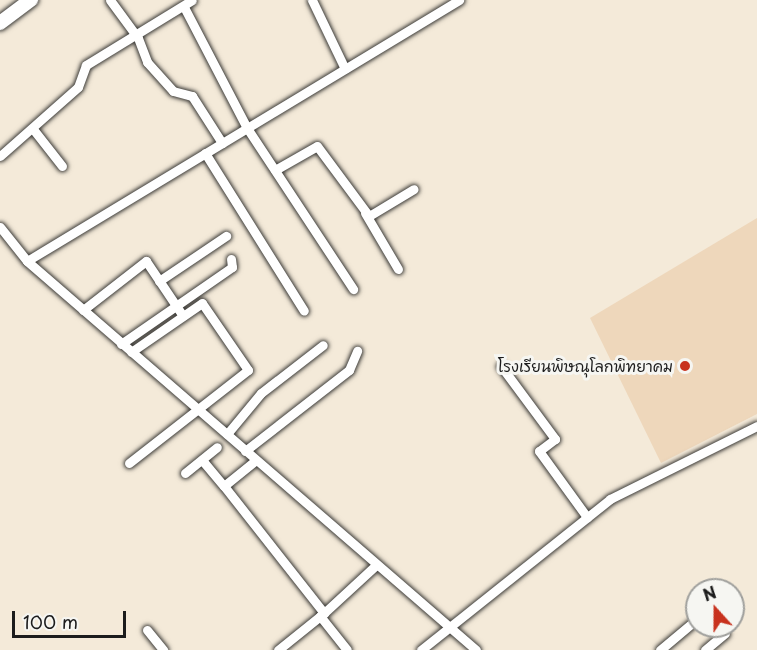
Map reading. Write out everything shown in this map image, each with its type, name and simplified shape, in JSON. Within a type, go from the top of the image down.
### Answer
[{"type":"main road","points":[[0,23],[22,3]]},
{"type":"street","points":[[110,0],[138,38],[147,62],[173,91],[192,96],[222,143]]},
{"type":"street","points":[[0,156],[78,87],[86,65],[138,38],[192,0]]},
{"type":"street","points":[[312,0],[345,69]]},
{"type":"street","points":[[27,261],[453,1]]},
{"type":"street","points":[[184,7],[248,128],[353,289]]},
{"type":"street","points":[[33,129],[62,166]]},
{"type":"street","points":[[275,170],[317,146],[364,213],[398,269]]},
{"type":"street","points":[[205,153],[304,311]]},
{"type":"street","points":[[364,213],[375,216],[414,189]]},
{"type":"street","points":[[0,227],[27,261],[476,650]]},
{"type":"street","points":[[159,281],[226,236]]},
{"type":"street","points":[[122,344],[232,267],[231,259]]},
{"type":"street","points":[[83,310],[146,261],[183,315]]},
{"type":"street","points":[[129,464],[199,411],[248,370],[202,303],[131,352]]},
{"type":"street","points":[[227,434],[261,393],[323,345]]},
{"type":"street","points":[[245,451],[349,370],[357,351]]},
{"type":"street","points":[[501,366],[555,439],[539,451],[587,517]]},
{"type":"street","points":[[421,650],[610,499],[757,426]]},
{"type":"street","points":[[185,473],[217,447]]},
{"type":"street","points":[[202,460],[347,650]]},
{"type":"street","points":[[224,486],[256,460]]},
{"type":"street","points":[[281,649],[376,565]]},
{"type":"street","points":[[660,650],[685,629]]},
{"type":"street","points":[[147,630],[163,650]]},
{"type":"street","points":[[705,650],[719,638]]},
{"type":"shaded area","name":"โรงเรียนพิษณุโลกพิทยาคม","points":[[757,218],[757,414],[661,463],[590,318]]},
{"type":"place","name":"โรงเรียนพิษณุโลกพิทยาคม","points":[[685,366]]}]
